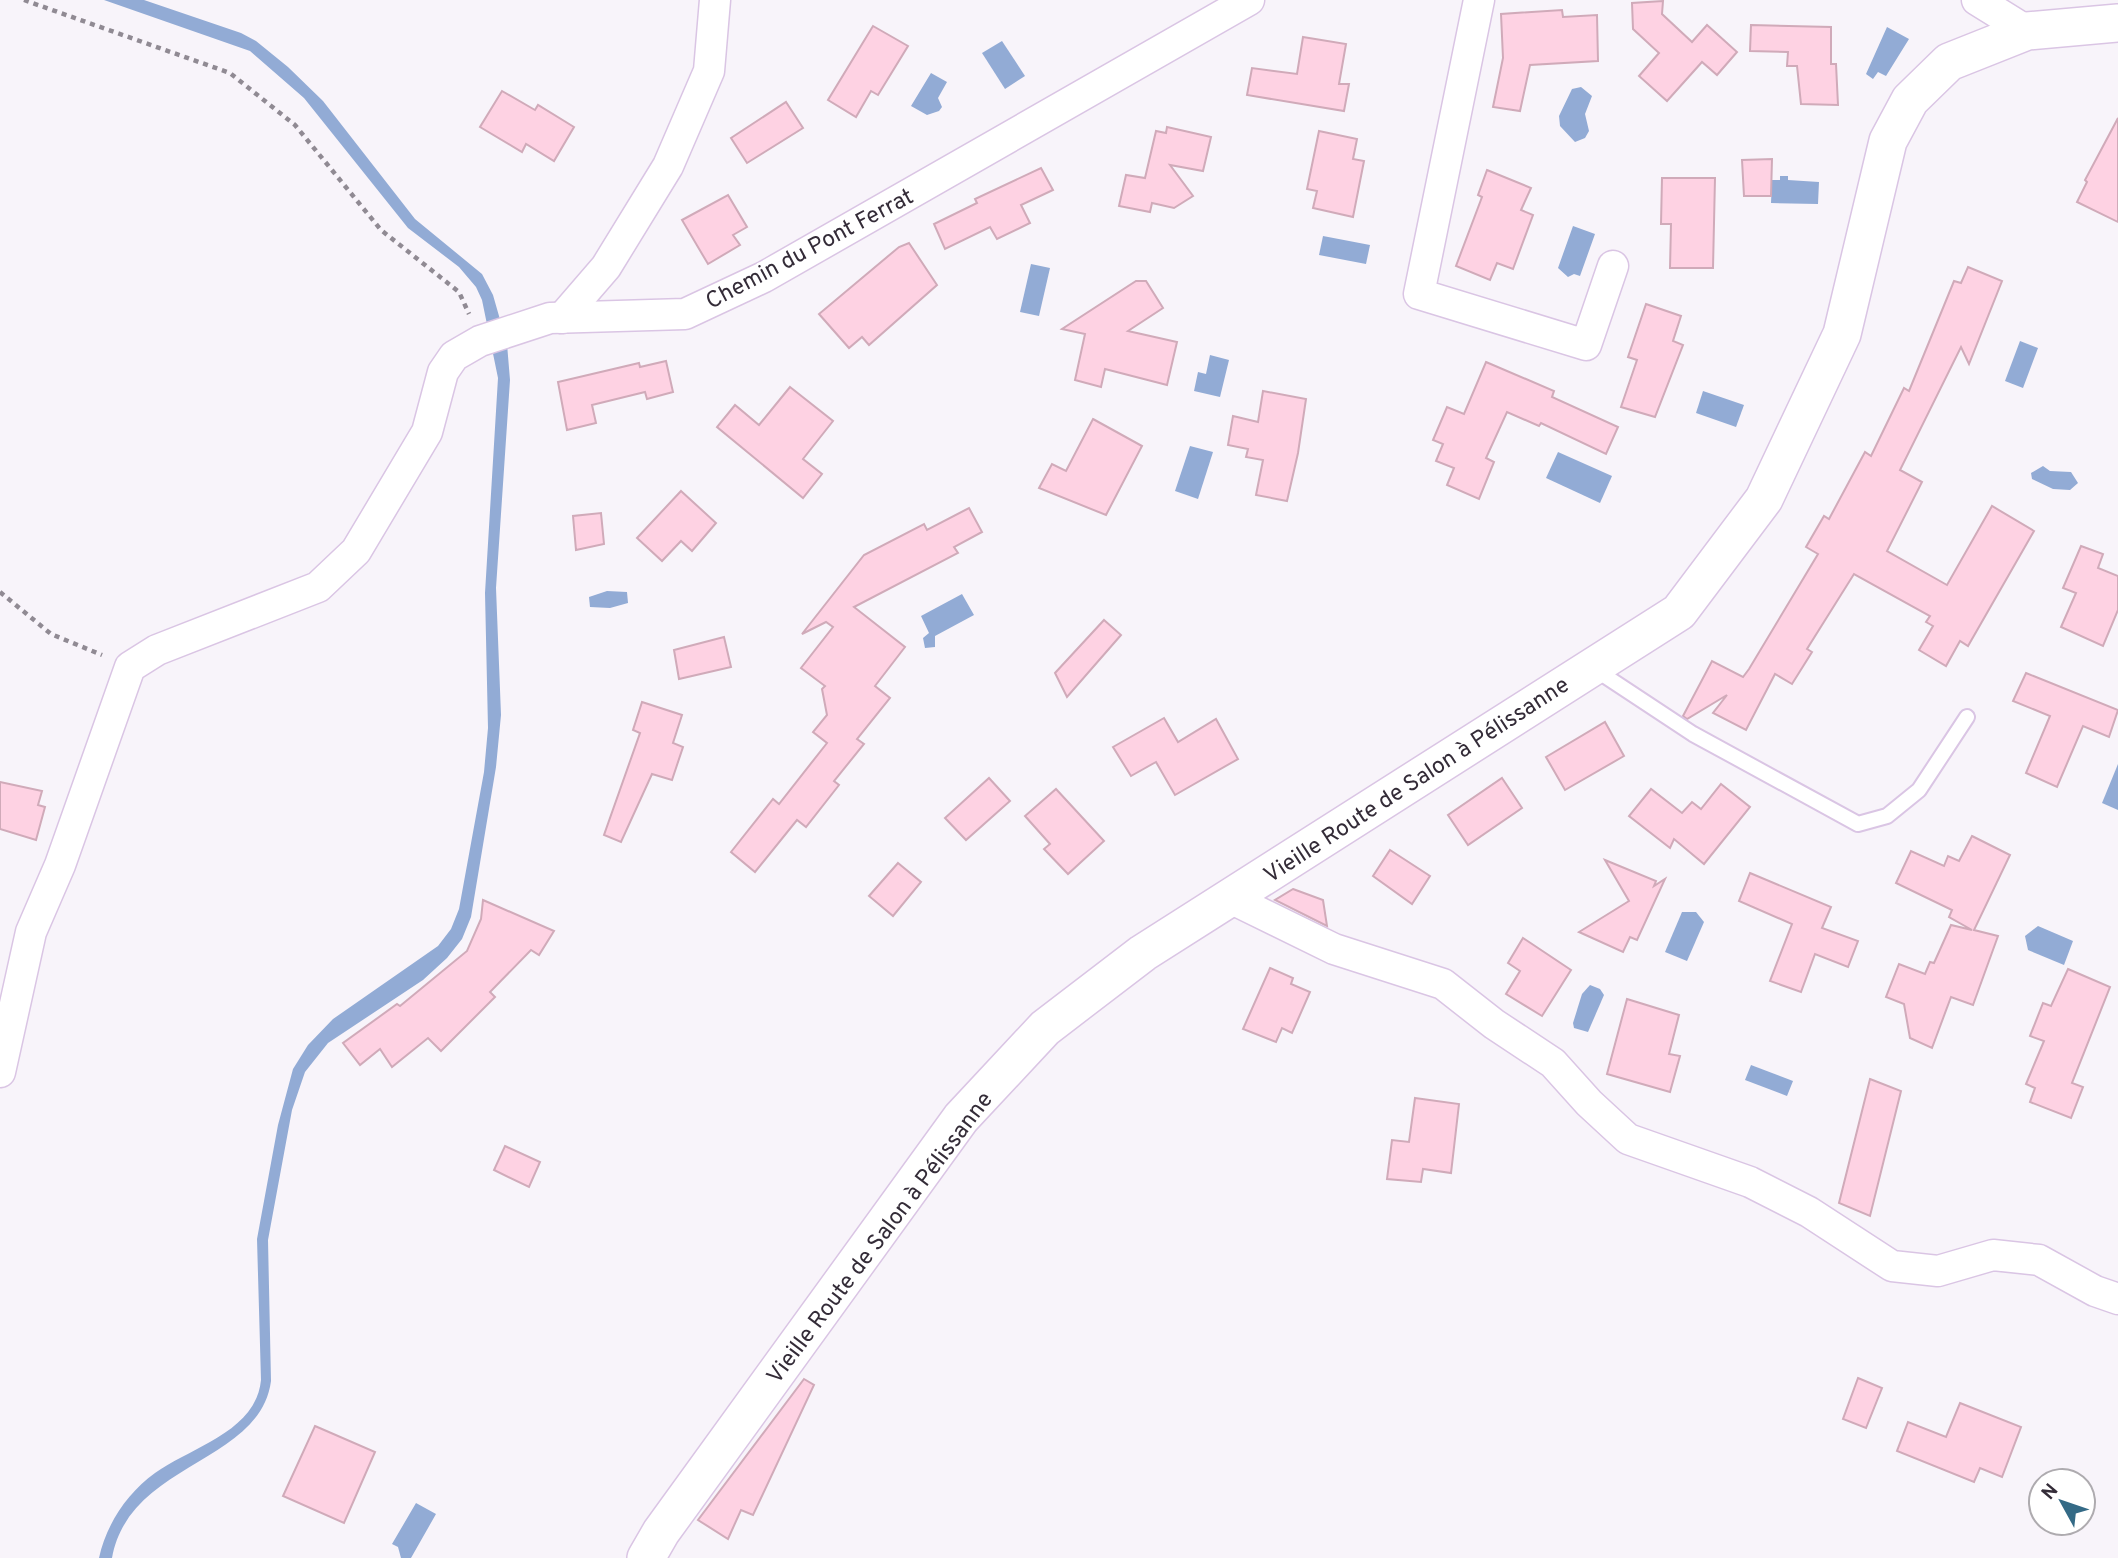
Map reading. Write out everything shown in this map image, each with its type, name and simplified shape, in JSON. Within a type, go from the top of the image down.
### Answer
[{"type":"street","points":[[562,318],[606,267],[668,166],[709,71],[715,0]]},
{"type":"street","name":"Chemin du Pont Ferrat","points":[[130,667],[158,650],[318,587],[356,551],[427,432],[443,372],[454,356],[480,341],[510,329],[550,318],[685,314],[764,277],[1249,0]]},
{"type":"street","points":[[1479,0],[1419,294],[1586,345],[1613,266]]},
{"type":"street","points":[[1976,0],[2023,15]]},
{"type":"street","name":"Vieille Route de Salon à Pélissanne","points":[[646,1558],[661,1532],[961,1118],[1045,1028],[1143,953],[1679,611],[1764,499],[1842,334],[1888,141],[1910,100],[1949,62],[2023,15],[2118,23]]},
{"type":"street","points":[[0,1072],[31,932],[60,865],[130,667]]},
{"type":"street","points":[[1230,898],[1334,949],[1443,984],[1553,1063],[1589,1103],[1628,1139],[1749,1182],[1809,1212],[1892,1266],[1938,1270],[1993,1255],[2039,1260],[2095,1291],[2118,1299]]},
{"type":"lane","points":[[1591,667],[1693,734],[1858,824],[1887,816],[1919,790],[1966,718]]},
{"type":"path","points":[[24,0],[230,73],[295,125],[381,230],[459,292],[480,341]]},
{"type":"path","points":[[0,592],[51,634],[130,667]]},
{"type":"water","points":[[104,0],[144,0],[241,33],[256,41],[288,67],[323,101],[415,219],[482,274],[493,295],[507,344],[510,380],[496,588],[501,715],[496,767],[471,917],[462,939],[447,958],[423,980],[328,1043],[305,1072],[292,1110],[268,1240],[271,1381],[262,1408],[244,1430],[142,1502],[123,1526],[112,1558],[99,1558],[102,1546],[112,1522],[135,1490],[155,1473],[235,1425],[247,1413],[256,1398],[261,1380],[257,1239],[278,1125],[293,1069],[308,1045],[333,1019],[438,946],[451,929],[459,909],[484,772],[488,728],[485,593],[498,378],[482,300],[476,287],[459,267],[408,228],[304,98],[250,51]]},
{"type":"water","points":[[1887,27],[1909,39],[1886,76],[1878,72],[1873,79],[1866,74]]},
{"type":"water","points":[[1002,41],[1025,76],[1005,89],[982,53]]},
{"type":"water","points":[[931,73],[947,82],[938,98],[942,107],[939,111],[927,115],[911,106]]},
{"type":"water","points":[[1581,87],[1592,96],[1585,114],[1589,131],[1585,138],[1575,142],[1560,126],[1559,116],[1572,89]]},
{"type":"water","points":[[1780,176],[1788,176],[1788,180],[1819,182],[1818,204],[1771,203],[1772,180],[1780,180]]},
{"type":"water","points":[[1573,226],[1595,234],[1580,276],[1574,274],[1568,277],[1558,268]]},
{"type":"water","points":[[1323,236],[1370,245],[1366,264],[1319,255]]},
{"type":"water","points":[[1031,264],[1050,268],[1039,316],[1020,312]]},
{"type":"water","points":[[2020,341],[2038,348],[2023,388],[2005,381]]},
{"type":"water","points":[[1210,355],[1229,360],[1220,397],[1194,391],[1198,372],[1206,374]]},
{"type":"water","points":[[1703,391],[1744,405],[1736,427],[1696,413]]},
{"type":"water","points":[[1190,446],[1213,452],[1198,499],[1175,491]]},
{"type":"water","points":[[1558,452],[1612,476],[1600,503],[1546,478]]},
{"type":"water","points":[[2043,466],[2050,471],[2071,472],[2078,483],[2070,490],[2053,489],[2032,479],[2031,473]]},
{"type":"water","points":[[607,591],[627,592],[628,603],[610,608],[590,607],[589,597]]},
{"type":"water","points":[[962,594],[974,615],[935,636],[935,647],[925,648],[923,638],[929,633],[921,616]]},
{"type":"water","points":[[2118,764],[2118,810],[2102,803]]},
{"type":"water","points":[[1682,912],[1696,912],[1704,922],[1687,961],[1665,952]]},
{"type":"water","points":[[2038,926],[2073,941],[2064,965],[2028,950],[2025,936]]},
{"type":"water","points":[[1590,985],[1600,989],[1604,995],[1588,1032],[1574,1028],[1573,1023],[1582,994]]},
{"type":"water","points":[[1751,1065],[1793,1081],[1787,1096],[1745,1080]]},
{"type":"water","points":[[416,1503],[436,1514],[411,1558],[401,1558],[398,1547],[392,1544]]},
{"type":"building","points":[[1663,1],[1662,14],[1692,42],[1707,25],[1737,52],[1717,75],[1702,62],[1667,101],[1639,76],[1659,53],[1633,29],[1632,3]]},
{"type":"building","points":[[1562,10],[1563,17],[1597,15],[1598,61],[1530,65],[1520,111],[1493,107],[1503,58],[1501,14]]},
{"type":"building","points":[[1751,25],[1831,27],[1831,64],[1836,64],[1838,105],[1801,104],[1797,66],[1787,66],[1788,52],[1750,51]]},
{"type":"building","points":[[873,26],[908,46],[878,95],[871,91],[856,117],[828,100]]},
{"type":"building","points":[[1303,37],[1346,44],[1339,84],[1349,84],[1344,111],[1247,95],[1252,68],[1297,74]]},
{"type":"building","points":[[502,91],[535,110],[538,105],[574,127],[554,161],[526,144],[522,152],[480,127]]},
{"type":"building","points":[[786,102],[803,128],[747,163],[731,138]]},
{"type":"building","points":[[2118,118],[2118,222],[2077,202],[2087,182],[2085,180]]},
{"type":"building","points":[[1167,127],[1211,137],[1203,171],[1170,165],[1193,196],[1174,208],[1152,203],[1150,212],[1119,206],[1126,175],[1145,178],[1156,131],[1166,133]]},
{"type":"building","points":[[1319,131],[1357,139],[1353,159],[1364,161],[1353,217],[1313,208],[1317,191],[1307,189]]},
{"type":"building","points":[[1772,159],[1771,196],[1744,196],[1742,160]]},
{"type":"building","points":[[1041,168],[1053,190],[1021,205],[1030,223],[997,239],[990,227],[945,249],[934,224],[977,203],[975,199]]},
{"type":"building","points":[[1487,170],[1531,188],[1521,210],[1533,215],[1513,269],[1497,263],[1490,280],[1456,266],[1482,197],[1478,195]]},
{"type":"building","points":[[1662,178],[1715,178],[1713,268],[1670,268],[1671,224],[1661,224]]},
{"type":"building","points":[[728,195],[747,227],[733,235],[740,245],[708,264],[682,220]]},
{"type":"building","points":[[909,243],[937,285],[869,345],[862,337],[849,348],[819,314],[899,247]]},
{"type":"building","points":[[1968,267],[2002,281],[1969,364],[1961,347],[1900,470],[1922,482],[1887,551],[1947,585],[1992,506],[2034,531],[1968,646],[1960,641],[1946,666],[1919,650],[1933,626],[1926,622],[1930,616],[1854,574],[1807,649],[1812,652],[1792,684],[1775,674],[1746,730],[1713,713],[1727,695],[1687,719],[1683,716],[1712,661],[1743,677],[1749,669],[1818,554],[1806,547],[1824,516],[1829,519],[1865,452],[1871,456],[1904,388],[1909,391],[1954,281],[1961,283]]},
{"type":"building","points":[[1136,281],[1146,281],[1163,308],[1128,331],[1177,342],[1167,385],[1105,369],[1101,387],[1075,380],[1085,334],[1062,329]]},
{"type":"building","points":[[1646,304],[1681,316],[1673,341],[1683,345],[1655,417],[1621,407],[1637,360],[1628,357]]},
{"type":"building","points":[[666,361],[673,392],[647,399],[645,392],[592,405],[596,423],[567,430],[558,382],[639,363],[640,367]]},
{"type":"building","points":[[1486,362],[1554,391],[1552,397],[1618,427],[1606,454],[1541,423],[1539,426],[1507,412],[1486,458],[1494,462],[1479,499],[1447,485],[1454,468],[1436,461],[1443,444],[1433,440],[1447,407],[1464,414]]},
{"type":"building","points":[[790,387],[833,421],[803,459],[822,474],[803,498],[717,427],[735,405],[759,425]]},
{"type":"building","points":[[1263,391],[1306,399],[1287,501],[1256,495],[1263,460],[1246,457],[1248,449],[1228,445],[1233,416],[1258,422]]},
{"type":"building","points":[[1093,419],[1142,446],[1106,515],[1039,488],[1052,464],[1066,471]]},
{"type":"building","points":[[681,491],[716,523],[692,551],[681,541],[662,561],[637,538]]},
{"type":"building","points":[[969,508],[982,532],[954,547],[958,553],[854,607],[905,647],[875,686],[890,698],[857,739],[864,744],[834,781],[839,785],[806,827],[797,820],[755,872],[731,852],[773,799],[779,804],[827,743],[813,732],[827,715],[822,689],[825,686],[801,668],[833,627],[826,622],[802,634],[864,555],[924,524],[927,530]]},
{"type":"building","points":[[601,513],[604,544],[576,550],[573,516]]},
{"type":"building","points":[[2081,546],[2103,554],[2098,568],[2118,576],[2118,610],[2103,646],[2061,627],[2076,593],[2063,588]]},
{"type":"building","points":[[1104,620],[1121,635],[1067,697],[1055,673]]},
{"type":"building","points":[[724,637],[731,667],[679,679],[674,650]]},
{"type":"building","points":[[2026,673],[2118,710],[2109,737],[2083,726],[2057,787],[2026,773],[2050,716],[2013,701]]},
{"type":"building","points":[[642,702],[682,715],[673,743],[683,747],[672,780],[652,774],[621,842],[604,835],[640,733],[633,730]]},
{"type":"building","points":[[1164,718],[1178,742],[1216,719],[1238,759],[1175,795],[1156,762],[1131,776],[1113,747]]},
{"type":"building","points":[[1605,722],[1624,756],[1565,790],[1546,757]]},
{"type":"building","points":[[989,778],[1010,801],[966,840],[945,818]]},
{"type":"building","points":[[1502,778],[1522,808],[1468,845],[1448,815]]},
{"type":"building","points":[[0,782],[42,791],[38,805],[45,807],[36,840],[0,829]]},
{"type":"building","points":[[1721,784],[1750,807],[1704,864],[1674,839],[1670,848],[1629,816],[1651,789],[1682,813],[1692,802],[1701,809]]},
{"type":"building","points":[[1056,789],[1104,841],[1068,874],[1044,849],[1050,844],[1025,816]]},
{"type":"building","points":[[1972,836],[2010,855],[1974,930],[1998,936],[1973,1005],[1951,997],[1932,1048],[1910,1038],[1904,1004],[1886,997],[1899,964],[1925,974],[1930,962],[1934,963],[1951,925],[1972,930],[1949,917],[1952,910],[1896,883],[1911,851],[1944,866],[1948,856],[1959,861]]},
{"type":"building","points":[[1390,850],[1430,876],[1412,904],[1373,876]]},
{"type":"building","points":[[1605,860],[1656,881],[1654,886],[1665,879],[1637,940],[1630,937],[1623,952],[1579,932],[1629,901]]},
{"type":"building","points":[[898,863],[921,882],[893,916],[869,896]]},
{"type":"building","points":[[1750,873],[1831,907],[1822,928],[1858,941],[1848,967],[1815,954],[1801,992],[1770,981],[1792,924],[1739,901]]},
{"type":"building","points":[[1293,889],[1323,900],[1327,926],[1275,900]]},
{"type":"building","points":[[483,900],[554,931],[539,955],[531,950],[490,992],[495,997],[441,1051],[428,1038],[392,1067],[380,1049],[360,1065],[343,1043],[397,1004],[400,1006],[467,951],[481,919]]},
{"type":"building","points":[[1523,938],[1571,970],[1542,1016],[1506,994],[1520,971],[1508,963]]},
{"type":"building","points":[[1270,968],[1293,978],[1291,984],[1310,992],[1292,1033],[1282,1028],[1276,1042],[1243,1029]]},
{"type":"building","points":[[2068,969],[2110,987],[2072,1083],[2083,1087],[2071,1118],[2030,1102],[2035,1088],[2026,1084],[2044,1041],[2030,1036],[2043,1003],[2051,1006]]},
{"type":"building","points":[[1627,999],[1679,1015],[1669,1054],[1680,1056],[1670,1092],[1607,1074]]},
{"type":"building","points":[[1870,1079],[1901,1091],[1870,1216],[1839,1203]]},
{"type":"building","points":[[1415,1098],[1459,1104],[1451,1173],[1423,1169],[1421,1182],[1387,1179],[1392,1140],[1409,1142]]},
{"type":"building","points":[[505,1146],[540,1162],[529,1187],[494,1170]]},
{"type":"building","points":[[1858,1378],[1882,1388],[1866,1428],[1843,1419]]},
{"type":"building","points":[[804,1379],[814,1385],[753,1515],[741,1510],[728,1539],[698,1520]]},
{"type":"building","points":[[1960,1403],[2021,1427],[2002,1477],[1980,1468],[1974,1482],[1897,1451],[1908,1422],[1946,1437]]},
{"type":"building","points":[[315,1426],[375,1452],[344,1523],[283,1496]]}]
